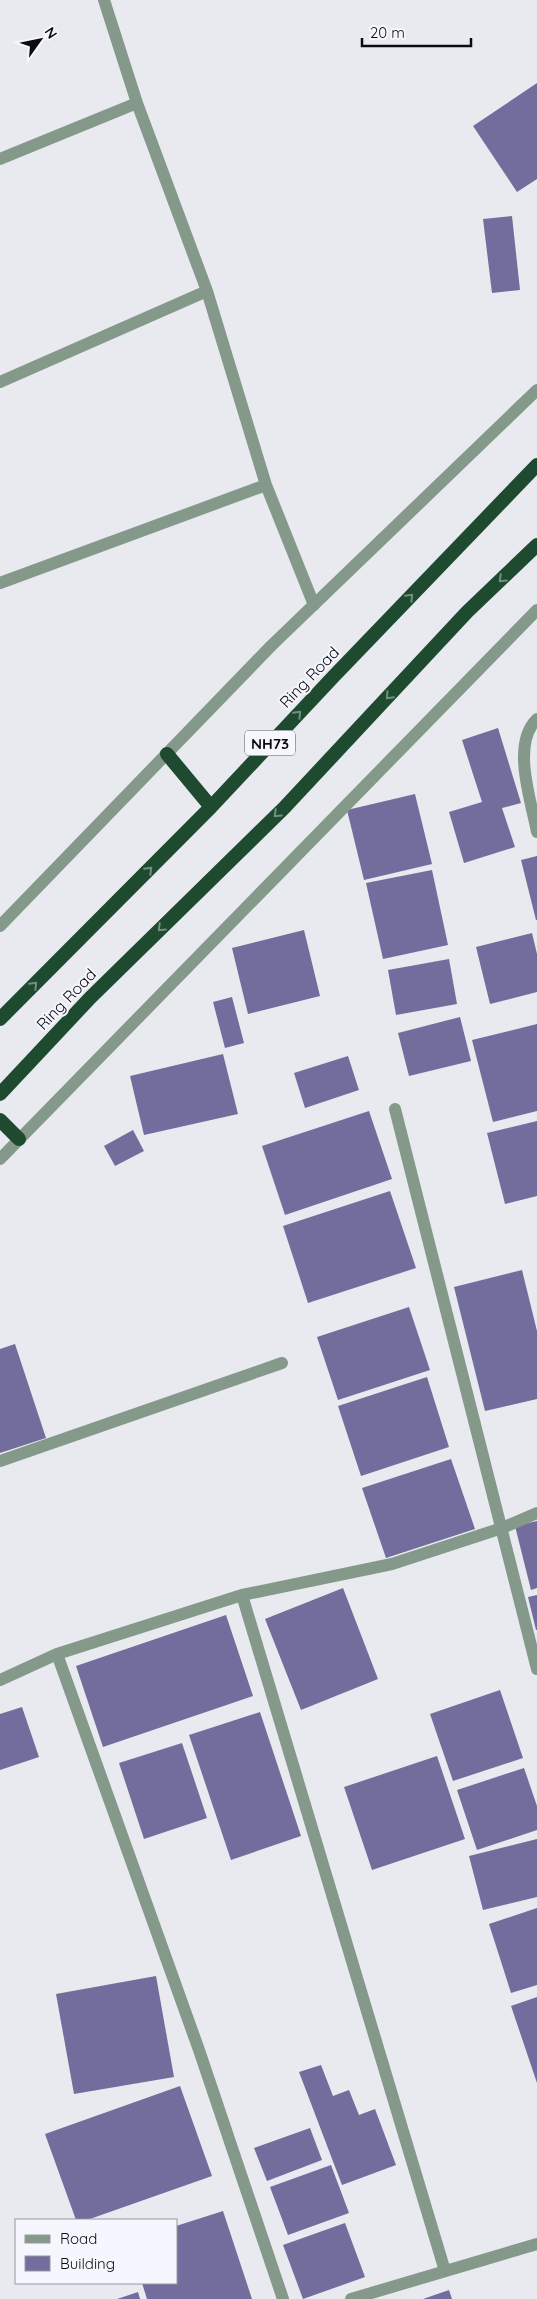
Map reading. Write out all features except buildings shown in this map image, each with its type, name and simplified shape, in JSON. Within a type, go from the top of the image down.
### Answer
[{"type":"highway","name":"Ring Road","points":[[0,1019],[211,807],[286,726],[537,465]]},
{"type":"highway","name":"Ring Road","points":[[0,1094],[90,998],[284,808],[467,612],[537,545]]},
{"type":"highway","points":[[167,754],[211,807]]},
{"type":"highway","points":[[0,1120],[19,1139]]},
{"type":"street","points":[[104,0],[137,103],[207,291],[266,485],[314,605]]},
{"type":"street","points":[[0,159],[137,103]]},
{"type":"street","points":[[0,382],[207,291]]},
{"type":"street","points":[[0,926],[314,605],[537,390]]},
{"type":"street","points":[[0,583],[266,485]]},
{"type":"street","points":[[0,1159],[537,610]]},
{"type":"street","points":[[537,719],[530,726],[522,757],[537,832]]},
{"type":"street","points":[[395,1109],[537,1669]]},
{"type":"street","points":[[0,1461],[282,1363]]},
{"type":"street","points":[[0,1680],[57,1654],[242,1595],[392,1564],[502,1528],[537,1513]]},
{"type":"street","points":[[242,1595],[445,2271]]},
{"type":"street","points":[[57,1654],[199,2050],[283,2299]]},
{"type":"street","points":[[351,2299],[537,2244]]}]
